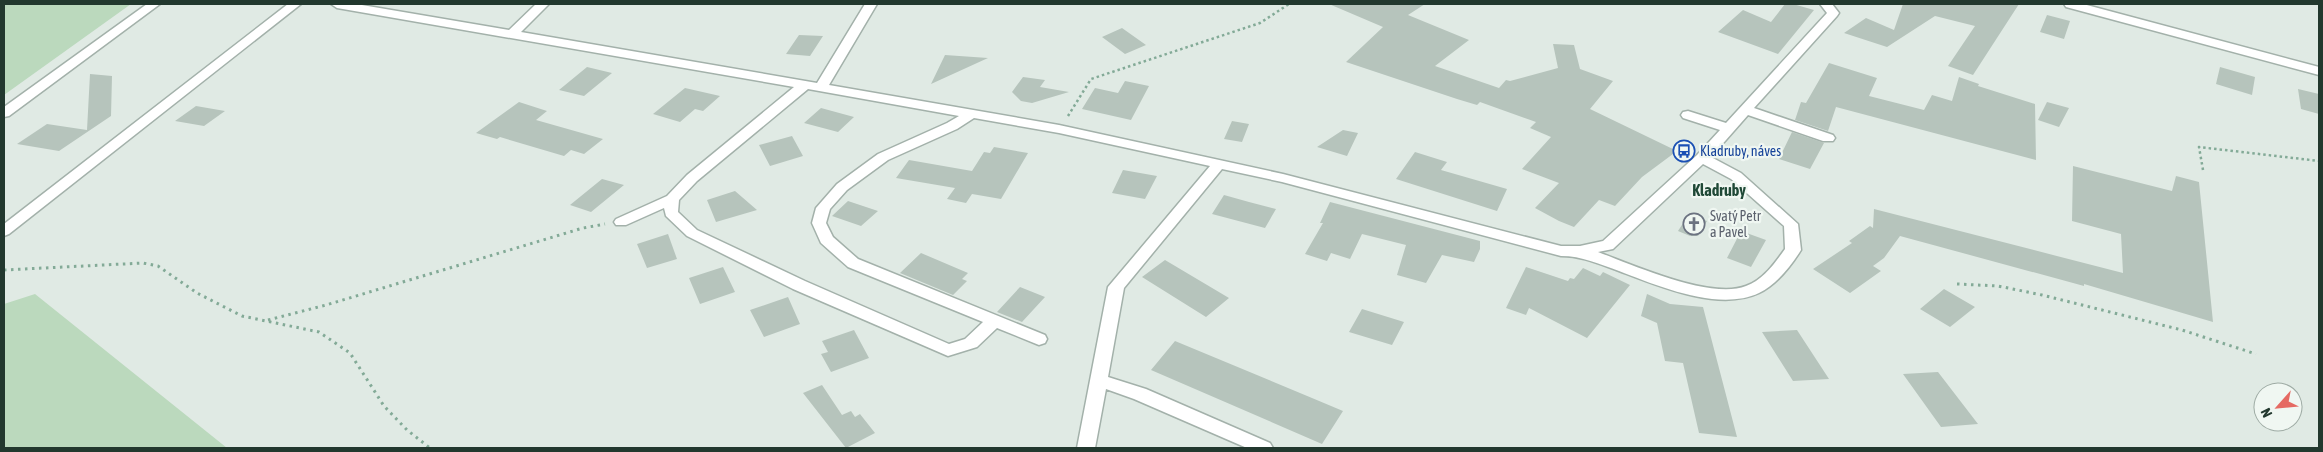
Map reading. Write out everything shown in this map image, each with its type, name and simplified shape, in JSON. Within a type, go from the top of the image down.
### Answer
[{"type":"street","points":[[4,113],[154,4]]},
{"type":"street","points":[[4,231],[295,4]]},
{"type":"street","points":[[337,4],[1059,129],[1283,178],[1561,251],[1580,251],[1608,245],[1702,158],[1833,13],[1826,4]]},
{"type":"street","points":[[512,34],[543,4]]},
{"type":"street","points":[[821,88],[871,4]]},
{"type":"street","points":[[2070,4],[2319,71]]},
{"type":"street","points":[[620,222],[672,199],[692,178],[805,85]]},
{"type":"street","points":[[1746,110],[1828,138]]},
{"type":"street","points":[[971,114],[952,126],[883,158],[849,182],[823,208],[819,223],[826,240],[853,263],[1039,339]]},
{"type":"street","points":[[1688,115],[1729,128]]},
{"type":"street","points":[[1580,251],[1649,276],[1707,293],[1729,295],[1751,291],[1776,273],[1793,250],[1791,224],[1736,176],[1702,158]]},
{"type":"street","points":[[1086,448],[1116,287],[1218,164]]},
{"type":"street","points":[[672,199],[671,213],[692,233],[799,285],[948,350],[972,343],[995,320]]},
{"type":"street","points":[[1098,380],[1140,394],[1264,448]]},
{"type":"path","points":[[1059,129],[1091,79],[1260,23],[1289,4]]},
{"type":"path","points":[[2202,170],[2199,147],[2319,161]]},
{"type":"path","points":[[267,320],[326,305],[583,228],[620,222]]},
{"type":"path","points":[[4,270],[143,263],[158,266],[197,293],[242,316],[319,332],[350,353],[384,406],[407,430],[430,448]]},
{"type":"path","points":[[1957,284],[1998,286],[2042,295],[2182,330],[2256,354]]},
{"type":"green space","points":[[4,4],[131,4],[4,95]]},
{"type":"green space","points":[[35,294],[227,448],[4,448],[4,304]]},
{"type":"building","points":[[1329,4],[1425,4],[1408,15],[1469,40],[1435,66],[1499,88],[1506,80],[1510,81],[1558,68],[1553,44],[1574,45],[1580,69],[1613,81],[1590,109],[1677,151],[1642,177],[1615,206],[1599,200],[1574,227],[1559,221],[1535,208],[1559,183],[1522,169],[1551,137],[1530,128],[1536,122],[1480,102],[1477,105],[1346,62],[1383,27]]},
{"type":"building","points":[[1785,4],[1793,4],[1814,10],[1778,54],[1718,32],[1743,10],[1771,22]]},
{"type":"building","points":[[1903,4],[2019,4],[1973,75],[1948,66],[1975,26],[1935,16],[1887,47],[1844,33],[1866,18],[1894,30]]},
{"type":"building","points":[[2047,15],[2070,21],[2064,39],[2040,32]]},
{"type":"building","points":[[1122,28],[1146,45],[1125,54],[1102,37]]},
{"type":"building","points":[[799,35],[823,36],[810,56],[786,54]]},
{"type":"building","points":[[945,55],[988,58],[931,84]]},
{"type":"building","points":[[1829,63],[1877,78],[1869,96],[1924,110],[1932,95],[1952,101],[1959,77],[1979,84],[1978,86],[2035,104],[2036,160],[1836,107],[1828,131],[1795,120],[1801,102],[1806,103]]},
{"type":"building","points":[[587,67],[612,73],[584,96],[559,90]]},
{"type":"building","points":[[2220,67],[2255,77],[2252,95],[2216,84]]},
{"type":"building","points":[[90,74],[112,76],[111,116],[59,151],[17,144],[47,124],[87,130]]},
{"type":"building","points":[[1023,77],[1045,80],[1040,87],[1069,92],[1032,103],[1021,101],[1012,92]]},
{"type":"building","points":[[1125,81],[1149,86],[1131,120],[1082,109],[1095,88],[1118,93]]},
{"type":"building","points":[[685,88],[720,96],[703,111],[695,109],[680,122],[653,114]]},
{"type":"building","points":[[2298,89],[2319,94],[2319,114],[2301,109]]},
{"type":"building","points":[[519,102],[547,111],[536,120],[603,139],[584,154],[571,150],[564,156],[500,137],[497,139],[476,133]]},
{"type":"building","points":[[2047,102],[2069,108],[2059,127],[2038,120]]},
{"type":"building","points":[[196,106],[225,111],[204,126],[175,121]]},
{"type":"building","points":[[821,108],[854,117],[838,132],[804,123]]},
{"type":"building","points":[[1232,121],[1249,124],[1242,142],[1224,139]]},
{"type":"building","points":[[1343,130],[1358,133],[1347,156],[1317,147]]},
{"type":"building","points":[[1792,132],[1824,143],[1810,169],[1779,159]]},
{"type":"building","points":[[792,136],[803,156],[770,166],[759,145]]},
{"type":"building","points":[[994,147],[1028,153],[1001,199],[972,194],[966,203],[947,199],[955,188],[896,178],[909,160],[972,171],[984,152],[990,153]]},
{"type":"building","points":[[1415,152],[1447,162],[1441,170],[1507,189],[1497,211],[1396,179]]},
{"type":"building","points":[[2073,166],[2172,191],[2176,176],[2199,182],[2213,322],[2084,284],[2084,286],[1900,236],[1884,258],[1873,266],[1881,271],[1850,293],[1813,269],[1852,243],[1849,241],[1870,226],[1873,228],[1874,209],[2123,273],[2121,234],[2072,221]]},
{"type":"building","points":[[1123,170],[1157,176],[1145,199],[1112,193]]},
{"type":"building","points":[[602,179],[624,185],[591,212],[570,205]]},
{"type":"building","points":[[735,191],[757,210],[716,222],[707,200]]},
{"type":"building","points":[[1224,195],[1276,209],[1265,228],[1212,214]]},
{"type":"building","points":[[848,201],[878,211],[861,226],[832,216]]},
{"type":"building","points":[[1330,202],[1480,241],[1480,249],[1474,262],[1442,255],[1426,283],[1397,275],[1406,245],[1362,234],[1350,259],[1331,253],[1327,261],[1305,254],[1323,223],[1320,223]]},
{"type":"building","name":"Svatý Petr a Pavel","points":[[1689,214],[1707,221],[1698,236],[1690,236],[1678,231]]},
{"type":"building","points":[[1741,231],[1766,240],[1751,267],[1727,258]]},
{"type":"building","points":[[668,234],[677,259],[647,268],[637,244]]},
{"type":"building","points":[[921,253],[968,273],[962,279],[967,281],[953,295],[900,273]]},
{"type":"building","points":[[1165,260],[1229,298],[1206,317],[1142,277]]},
{"type":"building","points":[[723,267],[735,292],[700,304],[689,278]]},
{"type":"building","points":[[1526,267],[1568,281],[1570,278],[1574,279],[1583,268],[1600,276],[1603,272],[1630,285],[1587,338],[1529,308],[1526,315],[1506,308]]},
{"type":"building","points":[[1020,287],[1045,297],[1022,322],[997,312]]},
{"type":"building","points":[[1944,289],[1975,307],[1950,327],[1920,309]]},
{"type":"building","points":[[1647,294],[1670,304],[1703,307],[1737,437],[1699,433],[1683,363],[1665,361],[1657,323],[1641,316]]},
{"type":"building","points":[[788,297],[800,324],[764,337],[750,310]]},
{"type":"building","points":[[1362,309],[1404,322],[1392,345],[1349,332]]},
{"type":"building","points":[[854,330],[869,358],[831,372],[821,354],[828,352],[822,341]]},
{"type":"building","points":[[1797,330],[1829,379],[1793,381],[1762,332]]},
{"type":"building","points":[[1175,341],[1343,411],[1322,444],[1151,370]]},
{"type":"building","points":[[1938,372],[1978,424],[1941,427],[1903,374]]},
{"type":"building","points":[[822,385],[842,415],[851,411],[855,417],[860,414],[875,433],[846,448],[803,393]]},
{"type":"place","name":"Kladruby, náves","points":[[1684,151]]},
{"type":"place","name":"Svatý Petr a Pavel","points":[[1694,224]]},
{"type":"district","name":"Kladruby","points":[[1719,190]]}]
